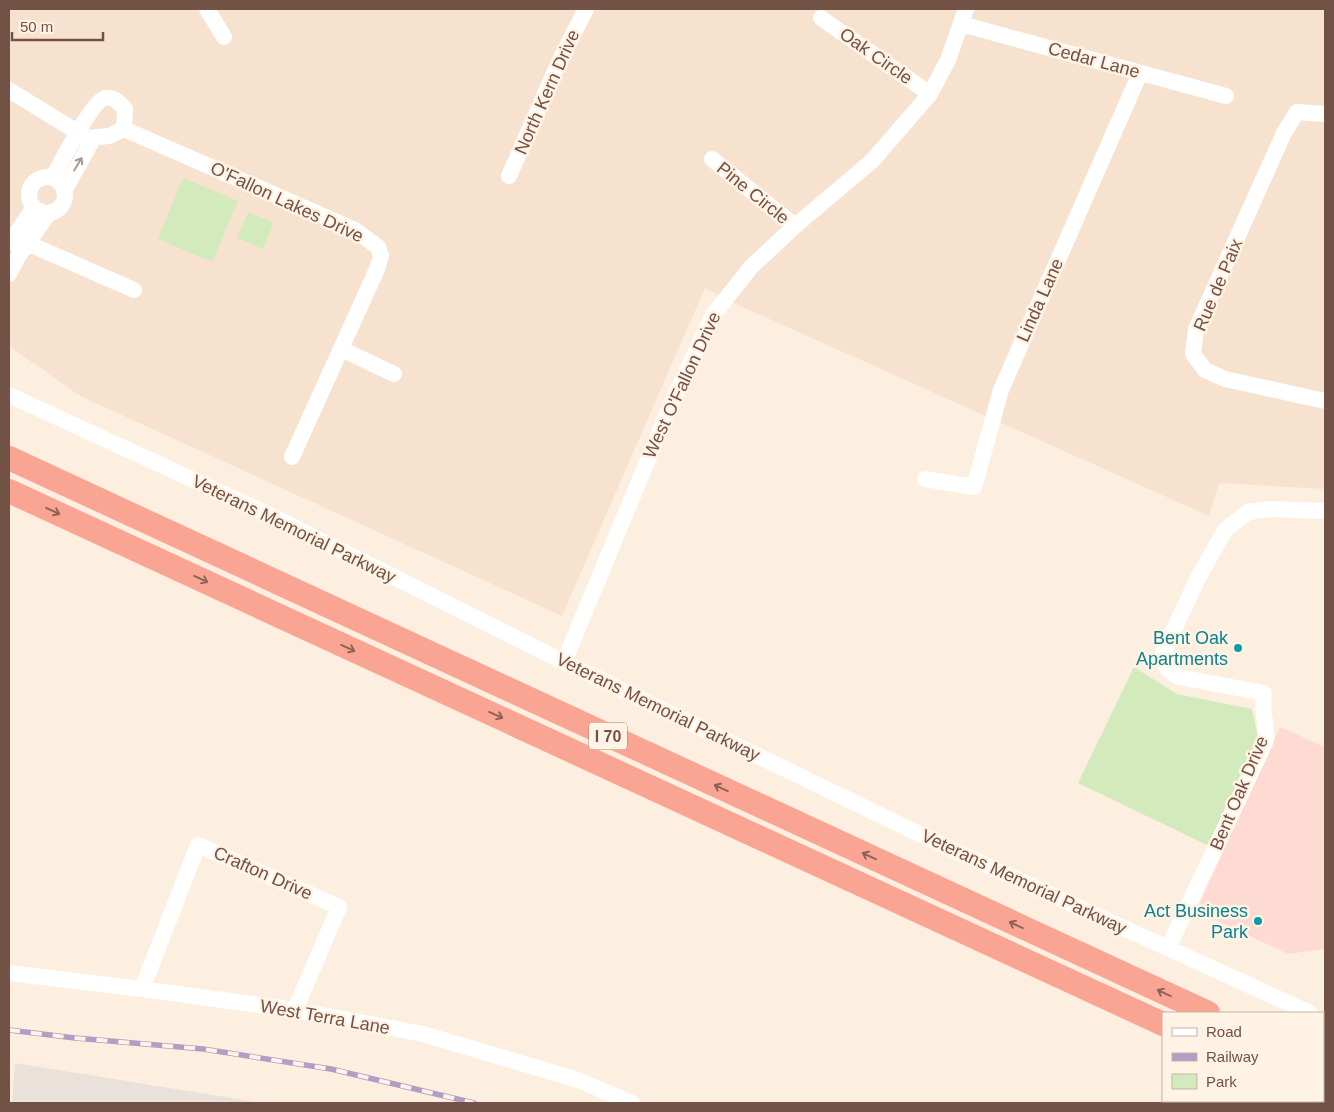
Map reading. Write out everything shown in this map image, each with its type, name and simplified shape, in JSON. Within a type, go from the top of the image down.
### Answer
[{"type":"highway","name":"I 70","points":[[9,458],[1206,1012]]},
{"type":"highway","name":"I 70","points":[[9,491],[1162,1024]]},
{"type":"street","points":[[207,9],[224,37]]},
{"type":"street","name":"North Kern Drive","points":[[510,176],[559,62],[586,9]]},
{"type":"street","name":"Cedar Lane","points":[[964,16],[1140,73],[1226,96]]},
{"type":"street","name":"West O'Fallon Drive","points":[[564,662],[671,404],[713,315],[751,267],[795,226],[872,161],[930,94],[948,60],[964,16]]},
{"type":"street","name":"Oak Circle","points":[[821,18],[930,94]]},
{"type":"street","name":"Linda Lane","points":[[925,479],[974,487],[1001,390],[1140,73]]},
{"type":"street","points":[[9,90],[78,133],[93,139],[109,136],[124,129],[125,109],[115,99],[106,98],[99,101],[78,133],[53,177]]},
{"type":"street","name":"Rue de Paix","points":[[1325,114],[1297,112],[1284,133],[1196,329],[1193,354],[1205,370],[1225,378],[1325,401]]},
{"type":"street","name":"O'Fallon Lakes Drive","points":[[124,129],[355,230],[378,247],[381,256],[377,269],[292,457]]},
{"type":"street","points":[[65,189],[53,177],[40,178],[31,186],[29,197],[41,210],[53,213],[63,205],[65,189],[93,139]]},
{"type":"street","name":"Pine Circle","points":[[712,159],[795,226]]},
{"type":"street","points":[[9,274],[17,241],[41,210]]},
{"type":"street","points":[[17,241],[134,290]]},
{"type":"street","points":[[341,349],[394,374]]},
{"type":"street","name":"Veterans Memorial Parkway","points":[[9,395],[276,518],[564,662],[942,845],[1308,1012]]},
{"type":"street","name":"Bent Oak Drive","points":[[1168,948],[1265,743],[1267,732],[1262,711],[1264,693],[1179,677],[1168,672],[1163,662],[1163,653],[1198,578],[1225,530],[1248,512],[1270,508],[1325,511]]},
{"type":"street","name":"Crafton Drive","points":[[142,989],[198,844],[339,907],[296,1010]]},
{"type":"street","name":"West Terra Lane","points":[[9,973],[296,1010],[424,1034],[578,1080],[632,1103]]},
{"type":"shaded area","points":[[9,9],[1325,9],[1325,489],[1219,483],[1209,516],[740,306],[705,288],[562,616],[80,396],[9,346]]},
{"type":"shaded area","points":[[1280,727],[1325,747],[1325,949],[1288,954],[1196,911]]},
{"type":"shaded area","points":[[15,1063],[262,1103],[12,1103]]},
{"type":"green space","points":[[183,178],[238,201],[212,262],[158,239]]},
{"type":"green space","points":[[248,212],[274,223],[263,249],[237,238]]},
{"type":"green space","points":[[1134,667],[1177,694],[1252,709],[1258,738],[1209,846],[1078,783]]},
{"type":"railway","points":[[9,1030],[75,1038],[203,1049],[331,1069],[474,1103]]},
{"type":"place","name":"Bent Oak Apartments","points":[[1238,648]]},
{"type":"place","name":"Act Business Park","points":[[1258,921]]}]
